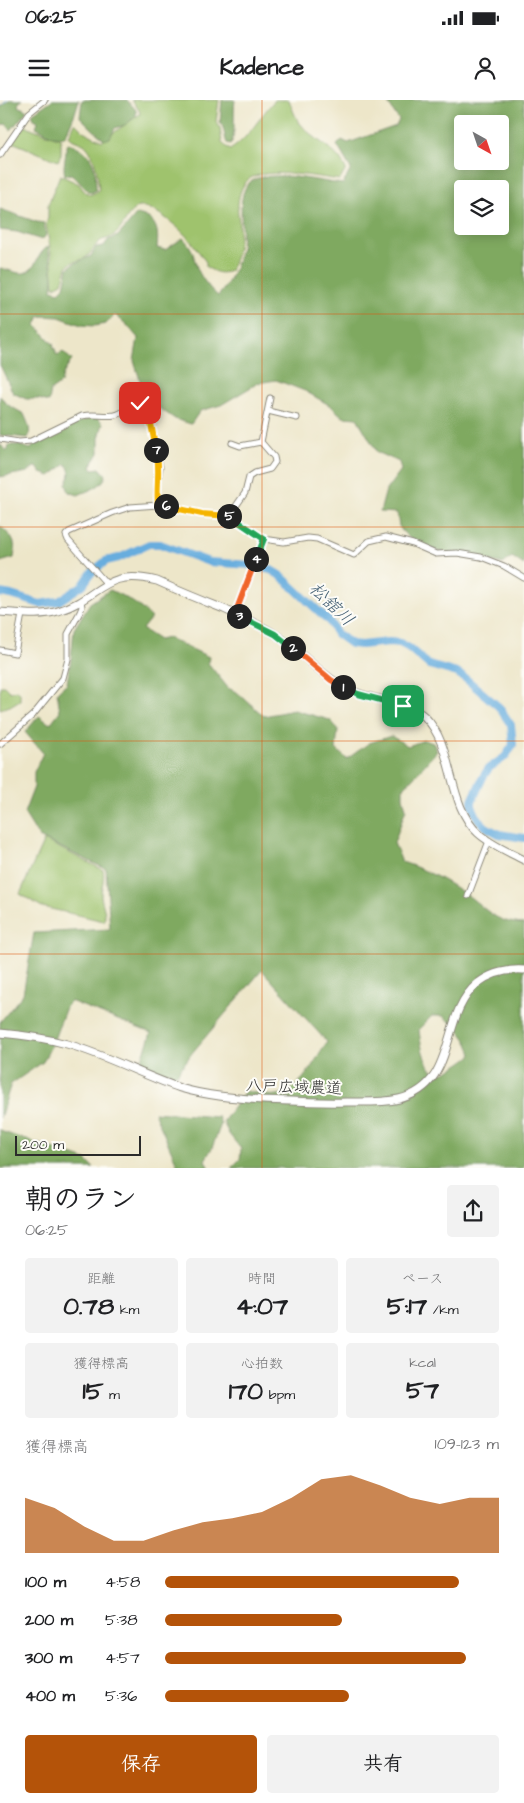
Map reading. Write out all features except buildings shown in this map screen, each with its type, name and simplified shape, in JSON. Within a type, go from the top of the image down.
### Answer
[{"type":"main road","points":[[0,612],[22,614],[56,612],[81,601],[106,583],[127,577],[140,577],[157,581],[235,614],[275,634],[331,680],[345,688],[371,698],[410,708],[422,715],[436,732],[465,815],[473,828],[489,841],[524,860]]},
{"type":"main road","name":"八戸広域農道","points":[[0,1033],[67,1044],[181,1088],[214,1095],[313,1102],[388,1101],[412,1094],[434,1076],[444,1057],[460,1004],[472,988],[489,976],[499,972],[510,969],[524,970]]},
{"type":"street","points":[[0,155],[29,113],[46,100]]},
{"type":"street","points":[[233,518],[236,506],[245,493],[249,478],[273,466],[274,458],[262,442],[270,398]]},
{"type":"street","points":[[0,438],[19,442],[31,441],[82,416],[117,415],[140,403],[147,408],[149,413],[159,461],[158,505]]},
{"type":"street","points":[[268,411],[297,418]]},
{"type":"street","points":[[232,443],[240,446],[262,442]]},
{"type":"street","points":[[106,583],[68,540],[66,535],[112,513],[130,507],[158,505],[233,518],[264,539],[284,542],[308,538],[317,539],[354,555],[369,541],[386,537],[413,544],[436,554],[457,553],[481,557],[504,566],[524,578]]},
{"type":"street","points":[[235,614],[264,539]]},
{"type":"street","points":[[0,744],[33,715],[63,678],[68,660],[68,634],[82,607],[81,601]]},
{"type":"street","points":[[0,650],[15,652],[22,614]]},
{"type":"street","points":[[468,896],[489,841]]},
{"type":"green space","points":[[9,100],[22,100],[18,104],[19,107],[27,111],[11,130],[6,124],[0,125],[0,108]]},
{"type":"green space","points":[[52,100],[79,100],[66,135],[62,137],[53,136],[36,127],[38,121],[34,119],[32,114]]},
{"type":"green space","points":[[82,100],[127,100],[136,110],[136,116],[125,125],[115,128],[110,138],[104,140],[80,117]]},
{"type":"green space","points":[[132,100],[219,100],[216,122],[220,128],[222,143],[230,150],[249,133],[275,100],[289,100],[299,122],[336,155],[346,169],[340,180],[280,173],[257,175],[249,179],[239,196],[239,241],[237,253],[230,271],[223,273],[206,267],[206,262],[190,240],[163,216],[142,207],[136,208],[110,238],[100,241],[83,259],[68,265],[62,283],[54,287],[46,224],[48,205],[60,175],[79,184],[90,195],[98,191],[99,188],[92,155],[84,144],[69,136],[75,123],[83,131],[102,141],[140,114]]},
{"type":"green space","points":[[222,100],[235,100],[233,140],[231,144],[227,143],[220,122]]},
{"type":"green space","points":[[386,100],[524,100],[524,565],[512,557],[503,564],[447,553],[420,544],[409,537],[399,527],[397,513],[380,512],[386,490],[401,470],[399,462],[377,452],[357,418],[343,417],[331,406],[305,391],[276,380],[258,383],[221,405],[200,411],[191,424],[175,419],[146,399],[134,361],[138,338],[115,315],[106,324],[94,326],[81,325],[59,317],[40,316],[36,325],[53,344],[57,355],[63,352],[72,360],[63,374],[61,383],[51,390],[49,402],[39,399],[26,399],[13,393],[0,365],[0,268],[24,273],[32,268],[44,249],[48,247],[53,277],[52,290],[59,292],[64,287],[68,268],[91,256],[96,247],[104,246],[108,240],[118,236],[137,214],[149,218],[153,222],[158,236],[157,248],[165,250],[183,238],[192,250],[202,277],[218,296],[229,280],[241,248],[242,198],[250,182],[258,178],[279,176],[343,184],[351,169],[337,145],[342,140],[348,143],[396,126],[399,120]]},
{"type":"green space","points":[[25,126],[61,139],[61,155],[58,161],[12,142]]},
{"type":"green space","points":[[68,143],[83,150],[94,166],[96,190],[91,193],[71,174],[65,175],[64,164]]},
{"type":"green space","points":[[0,209],[44,223],[46,235],[42,240],[17,232],[0,230]]},
{"type":"green space","points":[[0,396],[8,405],[24,414],[29,429],[28,438],[0,435]]},
{"type":"green space","points":[[95,417],[103,423],[99,438],[99,453],[91,466],[93,469],[100,468],[106,475],[99,485],[78,495],[69,492],[66,484],[70,472],[66,464],[50,476],[41,473],[37,467],[34,467],[28,472],[0,477],[0,444],[5,450],[8,450],[9,445],[18,445],[31,449],[36,442],[50,437],[78,422]]},
{"type":"green space","points":[[0,526],[13,540],[15,547],[14,558],[0,562]]},
{"type":"green space","points":[[110,590],[132,602],[151,618],[142,629],[159,640],[168,638],[209,657],[208,663],[228,688],[238,693],[264,716],[294,710],[330,720],[338,729],[336,749],[347,759],[369,743],[391,736],[408,746],[424,740],[433,743],[437,751],[403,789],[406,809],[394,843],[402,862],[449,883],[497,918],[524,924],[524,1168],[231,1168],[240,1159],[241,1149],[229,1134],[223,1122],[245,1091],[265,1095],[285,1093],[300,1082],[327,1042],[262,970],[192,1053],[177,1074],[171,1077],[141,1066],[151,1033],[70,1001],[43,1062],[11,1084],[0,1118],[0,1022],[23,994],[34,933],[110,929],[106,869],[39,837],[24,813],[34,787],[34,772],[43,753],[25,732],[39,716],[50,724],[60,711],[57,692],[67,683],[74,629],[90,603]],"holes":[[[432,1016],[443,1016],[461,1033],[472,1055],[441,1073],[431,1069],[427,1063],[422,1049],[419,1029]]]},
{"type":"green space","points":[[0,686],[4,686],[10,692],[16,690],[20,693],[20,700],[0,709]]},
{"type":"green space","points":[[44,840],[103,870],[104,877],[101,896],[105,912],[104,921],[42,907],[20,894]]},
{"type":"green space","points":[[154,1112],[218,1117],[221,1124],[212,1148],[205,1160],[209,1168],[179,1168]]},
{"type":"green space","points":[[0,1129],[3,1132],[86,1160],[94,1168],[0,1168]]},
{"type":"waterway","points":[[0,107],[7,100]]},
{"type":"waterway","name":"松舘川","points":[[0,593],[40,604],[59,601],[83,585],[92,572],[106,561],[119,558],[149,544],[160,544],[209,562],[250,565],[271,570],[281,576],[329,621],[337,634],[351,644],[400,643],[429,665],[457,673],[499,707],[511,725],[513,745],[505,757],[489,768],[472,801],[472,806],[478,819],[486,827],[499,834],[524,838]]},
{"type":"route","points":[[140,403],[144,404],[149,413],[159,461],[158,505],[202,514],[227,516],[264,539],[235,614],[275,634],[331,680],[345,688],[358,694],[403,706]]}]
